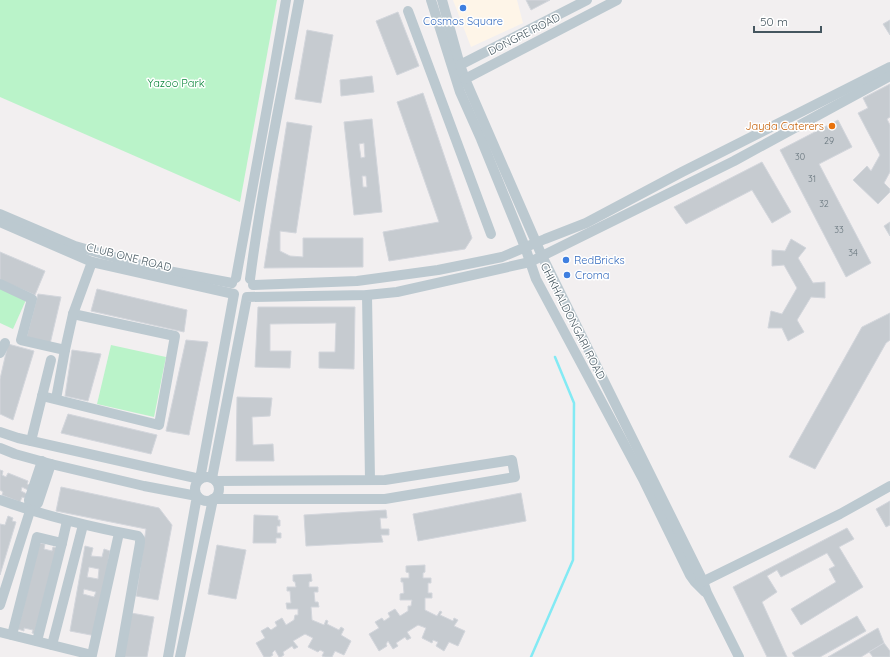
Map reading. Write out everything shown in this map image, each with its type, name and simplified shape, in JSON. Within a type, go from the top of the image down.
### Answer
[{"type":"street","points":[[168,657],[197,496],[195,485],[200,479],[234,294],[232,290],[286,0]]},
{"type":"street","points":[[180,657],[213,499],[218,494],[219,490],[218,484],[214,479],[247,297],[253,288],[252,282],[255,236],[299,0]]},
{"type":"street","name":"CHIKHALDONGARI ROAD","points":[[430,0],[460,92],[525,247],[536,279],[644,481],[690,575],[695,582],[700,583]]},
{"type":"street","name":"CHIKHALDONGARI ROAD","points":[[442,0],[464,79],[542,256],[700,583],[707,593],[739,657]]},
{"type":"street","name":"DONGRE ROAD","points":[[460,65],[587,0]]},
{"type":"street","name":"DONGRE ROAD","points":[[464,79],[617,0]]},
{"type":"street","points":[[408,11],[491,234]]},
{"type":"street","name":"CLUB ONE ROAD","points":[[0,214],[75,246],[152,268],[234,280],[239,276],[247,277],[252,282],[357,280],[438,270],[502,257],[586,223],[682,172],[890,67]]},
{"type":"street","name":"CLUB ONE ROAD","points":[[0,222],[92,262],[234,294],[240,298],[367,295],[397,292],[530,262],[734,161],[890,76]]},
{"type":"street","points":[[56,399],[73,314],[92,262]]},
{"type":"street","points":[[0,284],[32,299],[21,340],[65,350]]},
{"type":"street","points":[[367,295],[370,480]]},
{"type":"street","points":[[42,396],[159,424],[175,336],[73,314]]},
{"type":"street","points":[[0,353],[5,343]]},
{"type":"street","points":[[31,441],[52,360]]},
{"type":"street","points":[[0,432],[18,438],[200,479],[208,477],[214,479],[385,480],[512,460],[515,476],[385,499],[213,499],[206,501],[197,496],[144,486],[15,454],[0,448]]},
{"type":"street","points":[[0,605],[30,511],[38,503],[47,462]]},
{"type":"street","points":[[700,583],[840,514],[890,486]]},
{"type":"street","points":[[0,500],[30,511],[67,521],[138,536],[140,543],[120,657]]},
{"type":"street","points":[[37,641],[67,521]]},
{"type":"street","points":[[52,645],[83,525]]},
{"type":"street","points":[[0,632],[97,656],[119,533]]},
{"type":"street","points":[[12,635],[37,537],[62,542]]},
{"type":"shaded area","name":"Cosmos Square","points":[[453,0],[517,0],[523,23],[471,47]]},
{"type":"green space","name":"Yazoo Park","points":[[0,0],[277,0],[240,202],[0,97]]},
{"type":"green space","points":[[0,288],[26,300],[13,329],[0,323]]},
{"type":"green space","points":[[111,345],[166,357],[154,417],[97,404]]},
{"type":"building","points":[[526,0],[550,0],[531,10]]},
{"type":"building","points":[[398,12],[419,66],[397,75],[376,21]]},
{"type":"building","points":[[890,20],[890,35],[883,24]]},
{"type":"building","points":[[307,30],[333,35],[321,103],[295,99]]},
{"type":"building","points":[[372,76],[374,92],[341,96],[340,80]]},
{"type":"building","points":[[890,84],[890,117],[887,119],[890,125],[890,172],[884,183],[890,189],[890,192],[878,204],[853,180],[867,166],[871,171],[880,155],[858,113],[868,108],[863,98]]},
{"type":"building","points":[[423,93],[472,238],[465,249],[389,261],[383,232],[439,222],[397,102]]},
{"type":"building","points":[[372,119],[382,212],[354,215],[344,122]],"holes":[[[364,143],[365,157],[361,158],[359,144]],[[362,176],[366,176],[367,187],[363,187]]]},
{"type":"building","points":[[838,120],[852,147],[819,164],[871,263],[846,277],[780,150]]},
{"type":"building","points":[[287,122],[312,126],[296,233],[280,231],[280,251],[290,256],[303,257],[303,238],[363,238],[363,267],[264,268]]},
{"type":"building","points":[[762,162],[791,212],[772,223],[752,190],[686,224],[674,207]]},
{"type":"building","points":[[890,222],[890,236],[884,226]]},
{"type":"building","points":[[791,239],[806,248],[798,258],[813,283],[825,282],[825,298],[811,297],[797,320],[804,332],[788,341],[782,328],[768,328],[771,311],[782,314],[797,288],[784,265],[772,266],[772,250],[785,251]]},
{"type":"building","points":[[0,252],[45,271],[35,295],[0,280]]},
{"type":"building","points":[[97,289],[187,310],[184,332],[91,311]]},
{"type":"building","points":[[38,294],[61,297],[50,344],[26,339]]},
{"type":"building","points":[[258,307],[355,307],[354,369],[319,368],[319,352],[335,352],[336,323],[270,324],[270,351],[291,351],[290,368],[255,367]]},
{"type":"building","points":[[890,313],[890,340],[886,343],[815,469],[789,457],[862,327]]},
{"type":"building","points":[[186,340],[208,342],[189,435],[166,431]]},
{"type":"building","points":[[8,344],[34,351],[13,420],[0,414],[0,379]]},
{"type":"building","points":[[72,350],[101,354],[88,401],[65,396]]},
{"type":"building","points":[[237,397],[272,398],[270,416],[252,417],[253,445],[273,444],[274,461],[236,461]]},
{"type":"building","points":[[68,414],[157,435],[151,454],[61,433]]},
{"type":"building","points":[[0,470],[3,471],[2,475],[6,477],[8,473],[28,481],[27,484],[30,485],[28,490],[22,487],[21,491],[27,494],[25,498],[22,497],[20,502],[2,495],[3,492],[0,490]]},
{"type":"building","points":[[61,487],[159,508],[172,525],[158,600],[136,596],[146,529],[56,511]]},
{"type":"building","points":[[521,493],[526,521],[418,541],[413,514]]},
{"type":"building","points":[[890,501],[890,525],[886,527],[876,509]]},
{"type":"building","points":[[386,510],[387,518],[380,518],[381,529],[389,529],[389,535],[381,535],[383,542],[306,546],[304,515]]},
{"type":"building","points":[[254,515],[278,516],[280,526],[277,526],[277,533],[281,533],[281,538],[276,538],[276,543],[253,543]]},
{"type":"building","points":[[8,516],[13,518],[12,521],[16,522],[0,575],[0,524],[5,525]]},
{"type":"building","points":[[847,528],[854,539],[839,547],[863,587],[801,625],[791,609],[836,582],[829,569],[835,566],[827,553],[781,577],[777,570],[767,576],[777,592],[762,602],[787,657],[767,657],[733,587]]},
{"type":"building","points":[[39,543],[45,544],[44,549],[52,551],[53,547],[58,548],[37,634],[32,633],[33,630],[24,628],[24,631],[18,629]]},
{"type":"building","points":[[217,545],[246,550],[236,599],[208,594]]},
{"type":"building","points":[[85,546],[93,548],[91,556],[102,557],[104,549],[110,551],[96,636],[70,631]],"holes":[[[89,567],[99,569],[98,579],[87,577]],[[84,589],[96,592],[94,597],[83,594]]]},
{"type":"building","points":[[425,565],[423,578],[431,578],[431,583],[428,583],[428,593],[432,593],[432,598],[425,598],[425,610],[437,616],[440,611],[442,612],[440,615],[453,621],[454,618],[458,620],[454,626],[465,631],[458,646],[449,642],[444,651],[436,646],[438,642],[433,640],[432,643],[422,638],[426,628],[418,625],[407,632],[411,638],[407,640],[405,637],[396,643],[398,646],[393,649],[388,641],[386,644],[387,646],[379,651],[369,634],[379,628],[375,622],[382,618],[384,621],[390,617],[388,613],[395,609],[400,616],[408,611],[408,606],[411,606],[412,600],[400,600],[400,594],[404,593],[401,578],[409,578],[409,573],[406,572],[406,566]]},
{"type":"building","points":[[311,574],[312,581],[309,582],[309,587],[318,587],[318,592],[314,592],[315,602],[318,602],[319,607],[311,607],[312,620],[324,625],[326,620],[328,621],[327,624],[339,630],[341,627],[344,629],[341,635],[351,641],[344,655],[335,651],[332,657],[322,656],[324,652],[320,650],[318,652],[308,647],[313,638],[305,634],[293,641],[298,647],[294,649],[292,646],[283,652],[284,655],[281,657],[279,657],[275,650],[272,653],[273,655],[270,657],[264,657],[256,643],[265,638],[261,631],[268,627],[271,630],[277,626],[275,622],[282,618],[286,625],[294,620],[295,615],[298,615],[298,609],[287,609],[286,603],[291,603],[290,591],[287,591],[287,587],[296,587],[295,582],[293,581],[293,575]]},
{"type":"building","points":[[131,613],[154,617],[147,657],[123,657]]},
{"type":"building","points":[[857,616],[866,631],[820,657],[795,657],[792,653]]},
{"type":"building","points":[[878,628],[884,643],[861,657],[828,657]]},
{"type":"building","points":[[884,643],[890,651],[890,657],[873,657],[869,652]]},
{"type":"waterway","points":[[531,657],[573,560],[574,403],[555,357]]},
{"type":"place","name":"Cosmos Square","points":[[463,8]]},
{"type":"place","name":"Jayda Caterers","points":[[832,126]]},
{"type":"place","name":"RedBricks","points":[[566,260]]},
{"type":"place","name":"Croma","points":[[567,275]]}]
